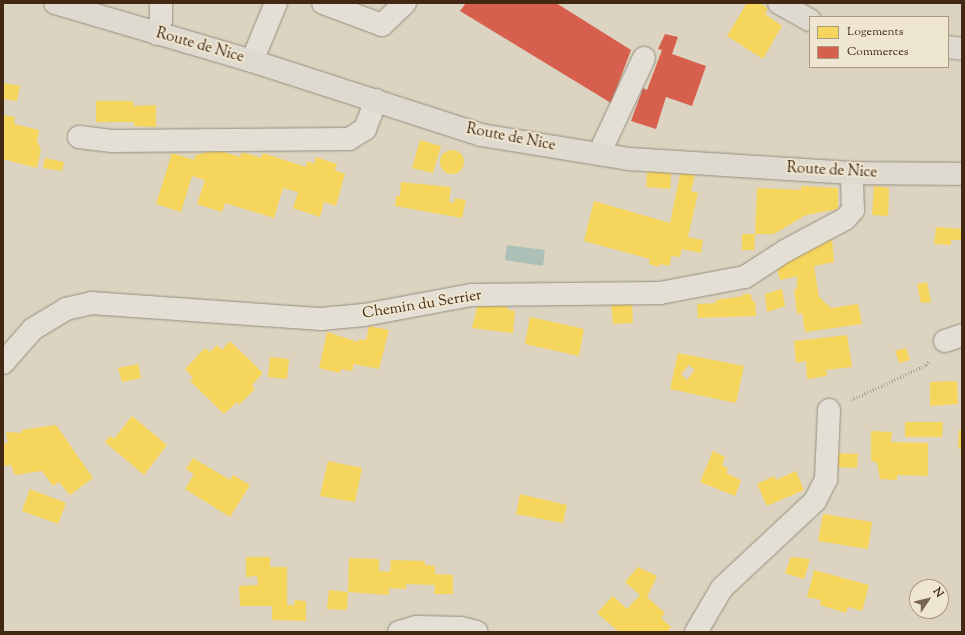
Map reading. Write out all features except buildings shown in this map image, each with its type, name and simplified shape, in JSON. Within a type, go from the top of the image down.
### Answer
[{"type":"main road","name":"Route de Nice","points":[[55,3],[252,61],[481,135],[630,159],[852,173],[961,174]]},
{"type":"main road","points":[[779,3],[809,19]]},
{"type":"main road","points":[[949,47],[962,48]]},
{"type":"street","points":[[157,34],[161,20],[160,3]]},
{"type":"street","points":[[252,61],[276,3]]},
{"type":"street","points":[[323,3],[382,25],[405,3]]},
{"type":"street","points":[[599,154],[644,58]]},
{"type":"street","points":[[79,137],[112,141],[349,139],[365,129],[376,100]]},
{"type":"street","name":"Chemin du Serrier","points":[[3,363],[33,329],[66,309],[91,303],[321,319],[364,315],[471,295],[660,293],[745,277],[785,251],[845,219],[853,210],[852,173]]},
{"type":"street","points":[[696,632],[722,588],[815,500],[826,479],[829,410]]},
{"type":"street","points":[[399,632],[416,627],[461,628],[477,632]]},
{"type":"path","points":[[829,410],[926,365],[953,338]]},
{"type":"shaded area","points":[[507,245],[545,250],[543,266],[505,260]]}]
